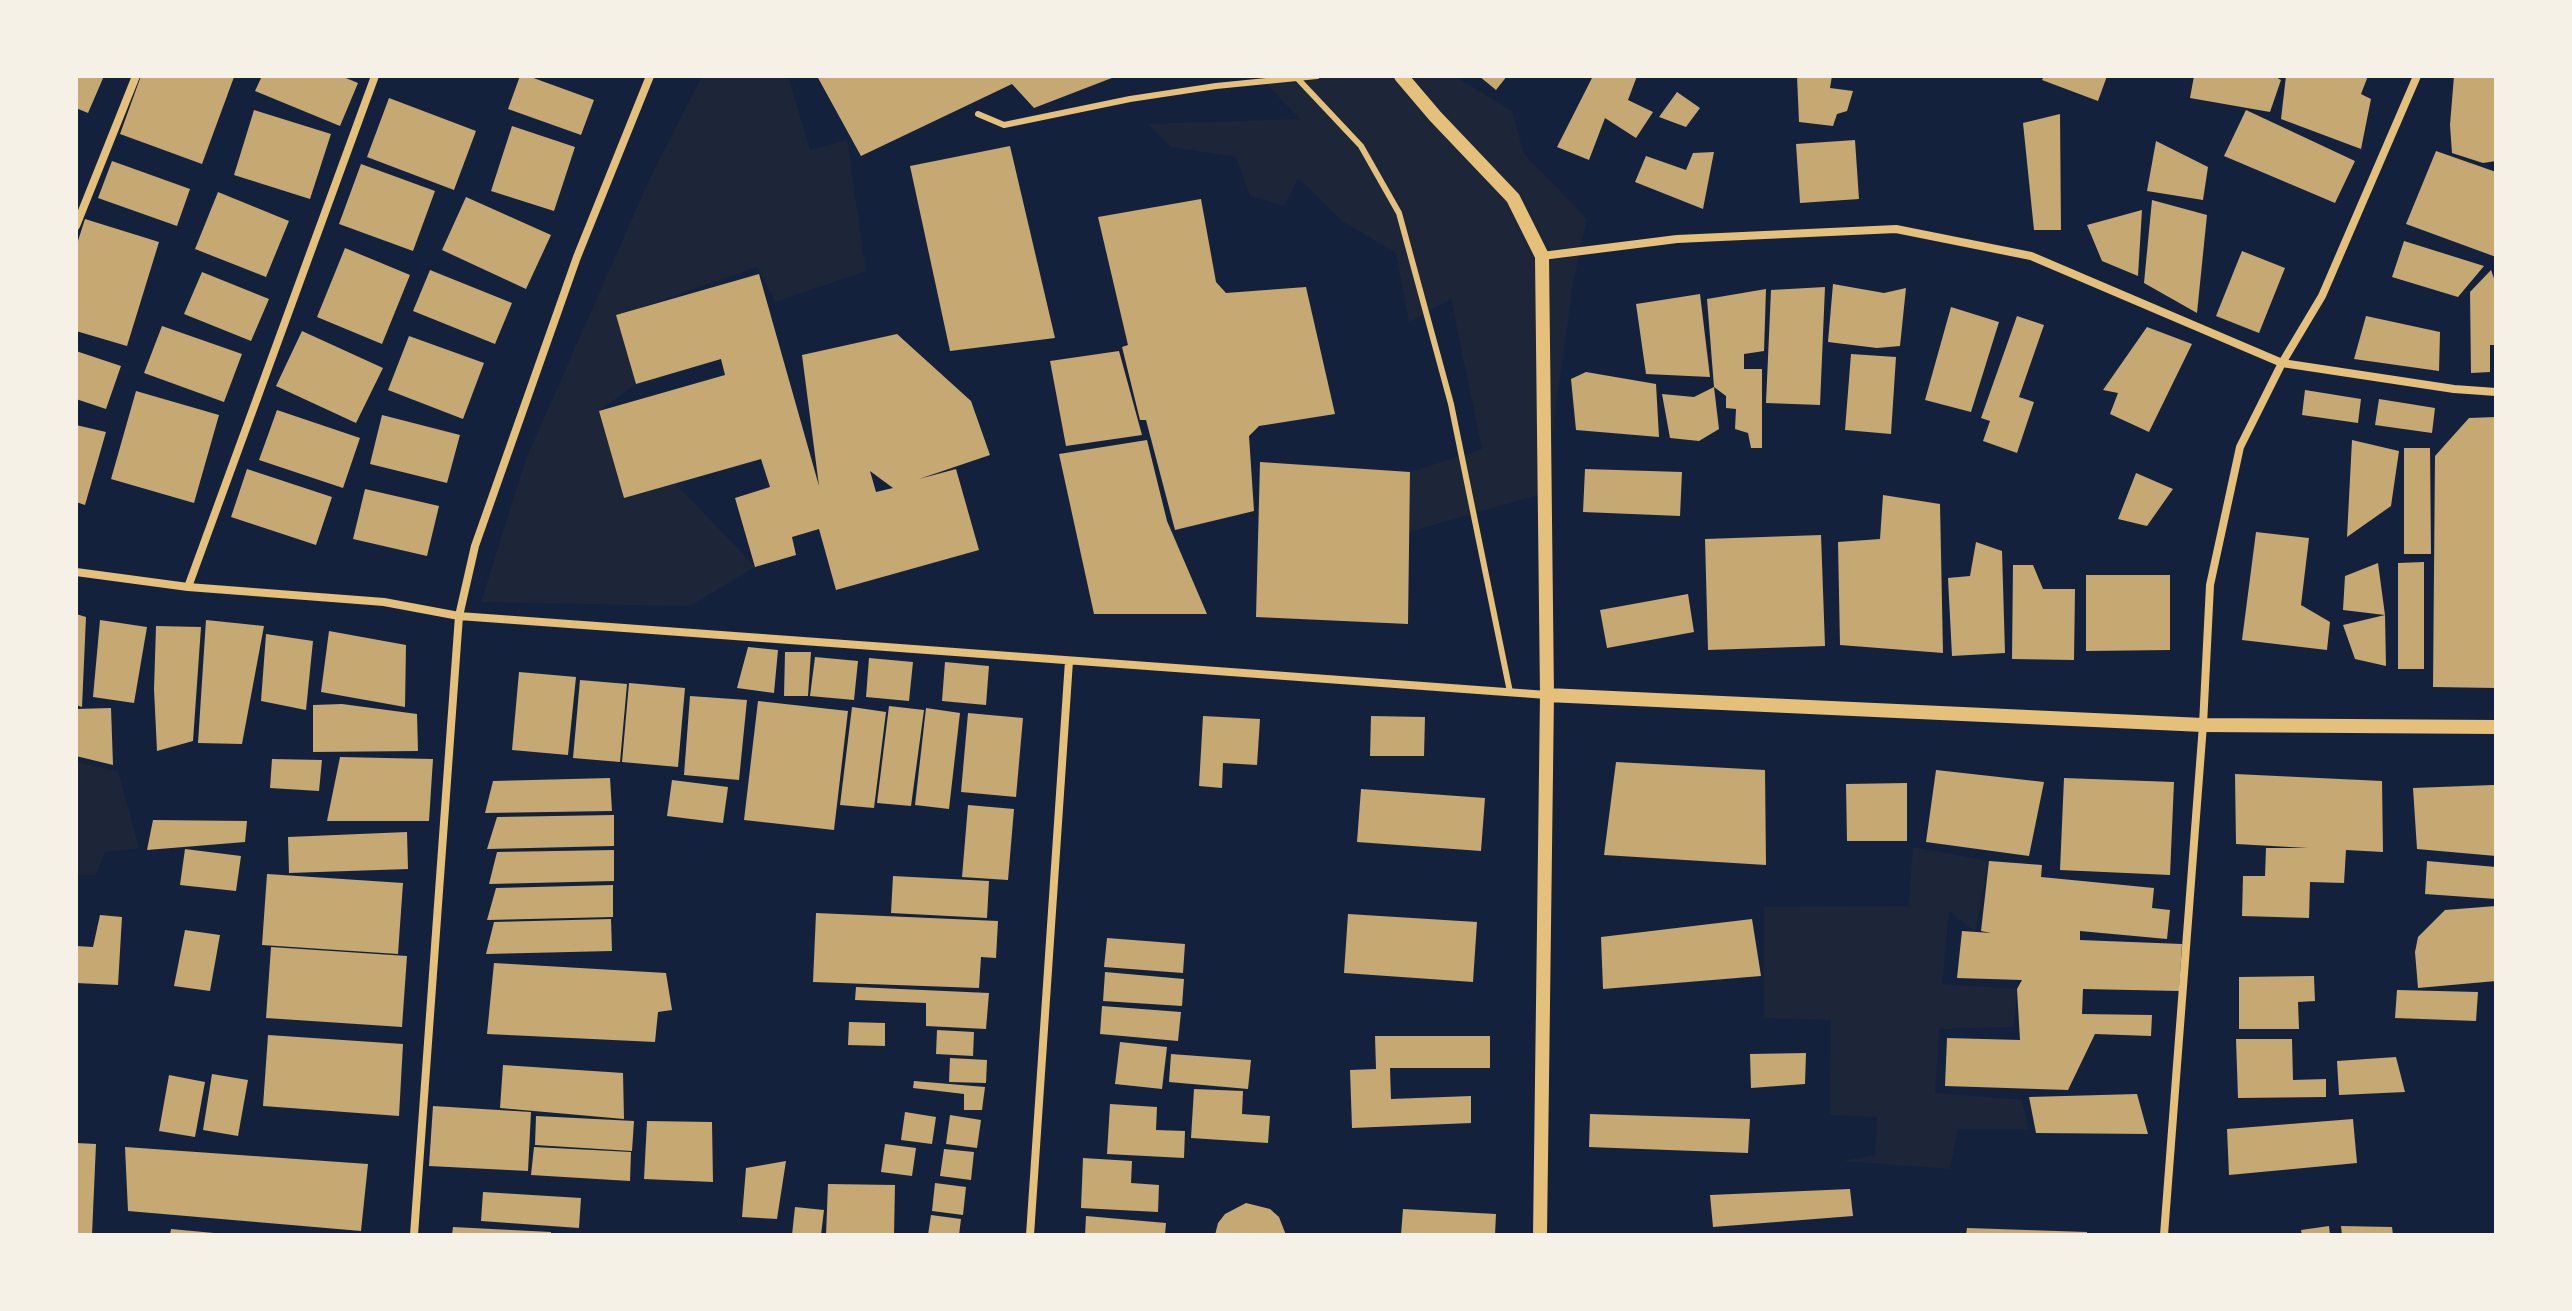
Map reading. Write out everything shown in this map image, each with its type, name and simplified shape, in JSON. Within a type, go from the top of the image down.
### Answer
[{"type":"street","points":[[76,226],[136,76]]},
{"type":"street","points":[[188,587],[375,76]]},
{"type":"street","points":[[414,1235],[459,616],[480,531],[577,257],[650,76]]},
{"type":"street","points":[[1401,76],[1513,198],[1542,256],[1547,695],[1540,1235]]},
{"type":"street","points":[[2164,1235],[2203,725],[2210,585],[2240,447],[2282,363],[2322,296],[2417,76]]},
{"type":"street","points":[[1542,256],[1677,239],[1896,229],[2031,256],[2282,363],[2454,389],[2496,392]]},
{"type":"street","points":[[76,572],[188,587],[384,602],[459,616],[1547,695],[2203,725],[2496,727]]},
{"type":"street","points":[[1030,1235],[1069,661]]},
{"type":"lane","points":[[978,114],[1004,125],[1130,99],[1216,86],[1317,76]]},
{"type":"lane","points":[[1298,79],[1361,146],[1399,213],[1451,404],[1510,692]]},
{"type":"shaded area","points":[[704,76],[788,76],[810,150],[847,140],[866,271],[776,302],[757,267],[617,316],[636,384],[599,411],[624,498],[676,484],[755,567],[690,606],[481,602],[526,459],[651,176]]},
{"type":"shaded area","points":[[1259,76],[1454,76],[1512,111],[1524,154],[1587,219],[1573,283],[1544,493],[1409,532],[1410,472],[1482,449],[1451,299],[1409,322],[1396,253],[1341,220],[1298,178],[1284,206],[1250,196],[1236,157],[1171,147],[1148,124],[1300,119]]},
{"type":"shaded area","points":[[76,762],[118,771],[139,848],[105,852],[96,875],[76,875]]},
{"type":"shaded area","points":[[1913,847],[1989,861],[1975,932],[1949,911],[1942,984],[2017,989],[2014,1027],[1939,1029],[1935,1093],[2022,1100],[2028,1129],[1958,1129],[1950,1169],[1843,1161],[1875,1155],[1877,1117],[1830,1115],[1831,1020],[1764,1018],[1764,907],[1909,906]]},
{"type":"building","points":[[76,76],[104,76],[88,113],[76,108]]},
{"type":"building","points":[[141,76],[234,77],[202,164],[120,134]]},
{"type":"building","points":[[262,76],[341,76],[358,83],[340,126],[255,91]]},
{"type":"building","points":[[520,76],[528,76],[594,100],[581,135],[508,109]]},
{"type":"building","points":[[817,76],[1117,76],[1034,108],[1012,84],[861,156]]},
{"type":"building","points":[[1479,76],[1507,76],[1496,90]]},
{"type":"building","points":[[1593,76],[1637,76],[1628,100],[1653,112],[1636,138],[1605,118],[1589,160],[1557,147]]},
{"type":"building","points":[[1797,76],[1832,76],[1830,88],[1853,91],[1847,111],[1837,114],[1833,126],[1799,122]]},
{"type":"building","points":[[2044,76],[2107,76],[2098,101],[2042,80]]},
{"type":"building","points":[[2194,76],[2274,76],[2281,80],[2270,112],[2190,98]]},
{"type":"building","points":[[2286,76],[2368,76],[2361,94],[2371,99],[2361,149],[2281,119]]},
{"type":"building","points":[[2454,76],[2496,76],[2496,161],[2483,163],[2452,153],[2450,125]]},
{"type":"building","points":[[1677,92],[1700,108],[1686,127],[1659,117]]},
{"type":"building","points":[[389,98],[476,131],[454,190],[367,157]]},
{"type":"building","points":[[254,110],[331,134],[310,199],[234,175]]},
{"type":"building","points":[[2246,110],[2355,161],[2335,203],[2224,156]]},
{"type":"building","points":[[2060,114],[2061,230],[2034,230],[2023,123]]},
{"type":"building","points":[[512,126],[575,147],[554,211],[491,191]]},
{"type":"building","points":[[1855,140],[1859,199],[1800,203],[1796,144]]},
{"type":"building","points":[[2156,141],[2208,167],[2203,200],[2147,191]]},
{"type":"building","points":[[1010,146],[1055,338],[950,351],[910,166]]},
{"type":"building","points":[[2436,151],[2496,172],[2496,257],[2406,224]]},
{"type":"building","points":[[1714,152],[1703,209],[1635,182],[1646,156],[1686,170],[1693,153]]},
{"type":"building","points":[[112,161],[190,189],[177,226],[98,198]]},
{"type":"building","points":[[361,164],[435,191],[413,251],[339,224]]},
{"type":"building","points":[[218,192],[289,221],[266,277],[195,249]]},
{"type":"building","points":[[466,197],[551,235],[526,289],[442,250]]},
{"type":"building","points":[[1201,199],[1216,282],[1226,293],[1306,287],[1335,414],[1259,426],[1249,436],[1254,511],[1175,530],[1146,420],[1140,420],[1122,347],[1128,345],[1098,217]]},
{"type":"building","points":[[2152,200],[2207,215],[2197,313],[2144,283]]},
{"type":"building","points":[[2142,210],[2138,276],[2102,261],[2087,225]]},
{"type":"building","points":[[85,219],[159,242],[127,346],[76,331],[76,247]]},
{"type":"building","points":[[2404,241],[2484,266],[2458,297],[2392,277]]},
{"type":"building","points":[[345,248],[410,275],[382,344],[317,317]]},
{"type":"building","points":[[2242,251],[2285,268],[2259,333],[2216,316]]},
{"type":"building","points":[[430,270],[512,303],[495,344],[413,311]]},
{"type":"building","points":[[2491,270],[2496,284],[2496,345],[2490,345],[2490,372],[2471,373],[2470,292]]},
{"type":"building","points":[[202,272],[269,299],[251,341],[184,314]]},
{"type":"building","points":[[759,274],[819,486],[802,355],[897,334],[971,401],[990,455],[919,479],[956,469],[979,550],[836,590],[819,529],[792,537],[796,555],[755,567],[735,498],[770,487],[761,459],[624,498],[599,411],[725,375],[721,359],[636,384],[616,315]],"holes":[[[870,471],[893,488],[876,492]]]},
{"type":"building","points":[[1833,284],[1884,293],[1906,288],[1900,346],[1877,348],[1828,342]]},
{"type":"building","points":[[1825,287],[1820,405],[1766,403],[1771,290]]},
{"type":"building","points":[[1766,289],[1764,351],[1744,354],[1744,369],[1762,369],[1762,448],[1751,448],[1748,433],[1735,429],[1736,409],[1726,408],[1726,396],[1714,387],[1707,299]]},
{"type":"building","points":[[1700,294],[1710,377],[1646,374],[1636,304]]},
{"type":"building","points":[[1951,307],[1999,322],[1971,412],[1925,400]]},
{"type":"building","points":[[2017,316],[2044,325],[2019,397],[2034,402],[2017,453],[1983,441],[1990,421],[1981,418]]},
{"type":"building","points":[[2366,316],[2440,332],[2439,371],[2354,359]]},
{"type":"building","points":[[162,326],[242,354],[224,402],[144,373]]},
{"type":"building","points":[[2147,327],[2192,344],[2149,432],[2110,414],[2118,393],[2103,390]]},
{"type":"building","points":[[302,331],[383,368],[356,423],[276,386]]},
{"type":"building","points":[[409,336],[484,363],[463,419],[388,390]]},
{"type":"building","points":[[76,351],[121,366],[106,409],[76,399]]},
{"type":"building","points":[[1119,351],[1142,435],[1066,446],[1050,361]]},
{"type":"building","points":[[1851,354],[1896,357],[1891,434],[1845,430]]},
{"type":"building","points":[[1586,372],[1656,384],[1659,437],[1576,430],[1571,379]]},
{"type":"building","points":[[1714,387],[1719,429],[1699,441],[1670,438],[1662,394],[1694,397]]},
{"type":"building","points":[[2305,390],[2361,399],[2358,423],[2302,415]]},
{"type":"building","points":[[136,391],[219,415],[194,503],[111,479]]},
{"type":"building","points":[[2379,399],[2435,408],[2432,433],[2375,425]]},
{"type":"building","points":[[277,410],[360,438],[343,488],[259,460]]},
{"type":"building","points":[[382,415],[460,435],[447,483],[370,464]]},
{"type":"building","points":[[2496,417],[2496,688],[2433,687],[2435,456],[2469,418]]},
{"type":"building","points":[[76,425],[106,432],[85,505],[76,502]]},
{"type":"building","points":[[1147,440],[1167,521],[1207,614],[1094,614],[1059,454]]},
{"type":"building","points":[[2352,440],[2399,451],[2391,506],[2347,537]]},
{"type":"building","points":[[2404,448],[2430,448],[2431,554],[2404,554]]},
{"type":"building","points":[[1260,462],[1410,472],[1408,624],[1256,617]]},
{"type":"building","points":[[247,469],[332,497],[316,545],[231,517]]},
{"type":"building","points":[[1585,469],[1682,472],[1680,516],[1583,512]]},
{"type":"building","points":[[2136,473],[2173,489],[2147,526],[2118,519]]},
{"type":"building","points":[[365,489],[439,506],[427,556],[353,539]]},
{"type":"building","points":[[1883,495],[1940,504],[1943,653],[1840,645],[1838,542],[1880,539]]},
{"type":"building","points":[[2256,532],[2309,538],[2301,605],[2330,622],[2327,650],[2242,640]]},
{"type":"building","points":[[1821,535],[1825,646],[1708,650],[1705,539]]},
{"type":"building","points":[[1976,542],[2002,551],[2005,653],[1952,656],[1948,578],[1970,576]]},
{"type":"building","points":[[2424,562],[2424,669],[2398,669],[2398,563]]},
{"type":"building","points":[[2378,563],[2385,615],[2343,610],[2345,576]]},
{"type":"building","points":[[2013,565],[2033,565],[2043,589],[2075,589],[2074,660],[2012,659]]},
{"type":"building","points":[[2086,575],[2170,575],[2170,650],[2086,651]]},
{"type":"building","points":[[1688,594],[1694,632],[1607,648],[1600,610]]},
{"type":"building","points":[[76,614],[86,617],[82,707],[76,705]]},
{"type":"building","points":[[2385,615],[2386,666],[2355,659],[2343,625]]},
{"type":"building","points":[[100,620],[147,627],[134,703],[93,697]]},
{"type":"building","points":[[206,620],[264,626],[242,744],[198,743]]},
{"type":"building","points":[[156,626],[201,627],[193,741],[157,751],[154,689]]},
{"type":"building","points":[[329,631],[406,645],[405,707],[321,692]]},
{"type":"building","points":[[266,634],[313,641],[306,710],[261,701]]},
{"type":"building","points":[[748,647],[778,650],[774,693],[737,688]]},
{"type":"building","points":[[785,652],[811,652],[808,696],[784,696]]},
{"type":"building","points":[[815,657],[858,661],[854,700],[810,696]]},
{"type":"building","points":[[869,658],[913,662],[909,701],[866,697]]},
{"type":"building","points":[[945,662],[989,666],[986,705],[942,701]]},
{"type":"building","points":[[519,672],[576,677],[568,755],[512,750]]},
{"type":"building","points":[[580,680],[627,684],[620,762],[573,758]]},
{"type":"building","points":[[629,683],[685,688],[678,767],[622,762]]},
{"type":"building","points":[[690,696],[747,700],[739,780],[684,775]]},
{"type":"building","points":[[758,701],[848,711],[834,830],[744,820]]},
{"type":"building","points":[[342,704],[417,714],[418,751],[313,752],[313,705]]},
{"type":"building","points":[[889,706],[924,710],[911,806],[877,803]]},
{"type":"building","points":[[852,707],[886,712],[874,808],[840,805]]},
{"type":"building","points":[[111,708],[113,765],[76,756],[76,709]]},
{"type":"building","points":[[926,708],[960,713],[949,809],[915,805]]},
{"type":"building","points":[[968,713],[1023,718],[1016,797],[961,792]]},
{"type":"building","points":[[1203,716],[1260,719],[1257,765],[1223,763],[1222,788],[1199,786]]},
{"type":"building","points":[[1371,716],[1425,717],[1424,756],[1370,756]]},
{"type":"building","points":[[340,757],[433,759],[429,821],[327,821]]},
{"type":"building","points":[[272,759],[322,760],[319,791],[270,788]]},
{"type":"building","points":[[1616,762],[1765,770],[1766,865],[1604,855]]},
{"type":"building","points":[[1936,770],[2044,782],[2029,856],[1926,842]]},
{"type":"building","points":[[2235,774],[2382,781],[2383,852],[2346,850],[2344,883],[2310,882],[2309,918],[2242,916],[2243,876],[2265,876],[2266,848],[2308,848],[2236,844]]},
{"type":"building","points":[[610,778],[612,811],[485,813],[493,781]]},
{"type":"building","points":[[2064,778],[2174,782],[2170,875],[2060,870]]},
{"type":"building","points":[[672,780],[728,787],[723,823],[667,816]]},
{"type":"building","points":[[1907,783],[1907,841],[1847,841],[1846,784]]},
{"type":"building","points":[[2496,785],[2496,856],[2417,849],[2413,788]]},
{"type":"building","points":[[1361,789],[1485,798],[1481,851],[1357,842]]},
{"type":"building","points":[[968,805],[1014,809],[1008,880],[962,877]]},
{"type":"building","points":[[614,815],[614,846],[487,849],[497,817]]},
{"type":"building","points":[[153,820],[247,821],[245,842],[147,850]]},
{"type":"building","points":[[407,832],[408,869],[289,873],[288,837]]},
{"type":"building","points":[[185,849],[241,856],[236,891],[180,885]]},
{"type":"building","points":[[614,850],[614,881],[489,884],[497,852]]},
{"type":"building","points":[[1989,861],[2042,865],[2041,877],[2154,888],[2152,908],[2170,910],[2167,939],[2080,931],[2080,940],[2182,944],[2179,991],[2083,989],[2082,1014],[2152,1015],[2151,1036],[2095,1034],[2068,1090],[1945,1086],[1947,1038],[2020,1040],[2017,989],[2022,980],[1957,978],[1962,931],[1991,933],[1981,931]]},
{"type":"building","points":[[2427,861],[2496,867],[2496,899],[2425,894]]},
{"type":"building","points":[[267,874],[403,883],[398,954],[262,945]]},
{"type":"building","points":[[893,876],[989,881],[987,918],[891,913]]},
{"type":"building","points":[[613,885],[613,917],[487,920],[496,888]]},
{"type":"building","points":[[2496,906],[2496,981],[2418,988],[2415,952],[2418,937],[2445,910]]},
{"type":"building","points":[[816,913],[998,921],[996,958],[981,957],[979,988],[813,982]]},
{"type":"building","points":[[1348,914],[1477,922],[1473,982],[1344,973]]},
{"type":"building","points":[[100,915],[122,917],[118,985],[76,983],[76,946],[93,947]]},
{"type":"building","points":[[611,919],[612,951],[486,954],[494,922]]},
{"type":"building","points":[[1752,919],[1761,976],[1603,989],[1601,937]]},
{"type":"building","points":[[185,930],[220,935],[210,991],[174,986]]},
{"type":"building","points":[[1107,938],[1185,944],[1183,973],[1104,967]]},
{"type":"building","points":[[271,947],[407,956],[402,1027],[266,1018]]},
{"type":"building","points":[[494,963],[666,973],[672,1010],[658,1012],[655,1042],[487,1034]]},
{"type":"building","points":[[1105,972],[1184,979],[1182,1006],[1103,1001]]},
{"type":"building","points":[[2314,976],[2315,1001],[2298,1002],[2299,1029],[2239,1029],[2239,977]]},
{"type":"building","points":[[856,987],[989,993],[986,1029],[926,1026],[926,1003],[855,1000]]},
{"type":"building","points":[[2397,990],[2478,992],[2476,1021],[2395,1018]]},
{"type":"building","points":[[1102,1006],[1181,1012],[1178,1041],[1100,1034]]},
{"type":"building","points":[[849,1022],[885,1023],[885,1046],[848,1045]]},
{"type":"building","points":[[937,1030],[974,1032],[973,1056],[936,1054]]},
{"type":"building","points":[[268,1035],[403,1044],[399,1116],[263,1106]]},
{"type":"building","points":[[1375,1036],[1490,1036],[1490,1068],[1390,1068],[1391,1099],[1471,1096],[1471,1123],[1352,1128],[1350,1070],[1376,1069]]},
{"type":"building","points":[[2236,1039],[2292,1039],[2293,1080],[2326,1079],[2326,1097],[2238,1098]]},
{"type":"building","points":[[1120,1042],[1167,1047],[1162,1089],[1115,1084]]},
{"type":"building","points":[[1806,1053],[1805,1084],[1751,1088],[1750,1054]]},
{"type":"building","points":[[1171,1054],[1251,1060],[1248,1089],[1169,1082]]},
{"type":"building","points":[[2396,1057],[2405,1092],[2339,1095],[2337,1061]]},
{"type":"building","points":[[950,1058],[987,1060],[986,1083],[949,1082]]},
{"type":"building","points":[[503,1065],[623,1073],[624,1119],[500,1108]]},
{"type":"building","points":[[212,1074],[248,1080],[238,1136],[203,1130]]},
{"type":"building","points":[[169,1075],[205,1082],[195,1137],[159,1131]]},
{"type":"building","points":[[914,1081],[985,1087],[982,1110],[964,1110],[964,1094],[913,1088]]},
{"type":"building","points":[[1194,1089],[1243,1091],[1242,1114],[1270,1116],[1268,1143],[1191,1138]]},
{"type":"building","points":[[2137,1094],[2148,1134],[2036,1133],[2029,1097]]},
{"type":"building","points":[[1110,1104],[1157,1107],[1156,1130],[1185,1131],[1184,1158],[1107,1154]]},
{"type":"building","points":[[433,1106],[531,1112],[528,1171],[429,1166]]},
{"type":"building","points":[[905,1112],[936,1117],[932,1144],[901,1140]]},
{"type":"building","points":[[1590,1114],[1750,1119],[1748,1153],[1589,1147]]},
{"type":"building","points":[[950,1115],[981,1120],[977,1148],[946,1144]]},
{"type":"building","points":[[536,1116],[634,1121],[632,1151],[535,1145]]},
{"type":"building","points":[[2353,1119],[2357,1163],[2229,1175],[2227,1129]]},
{"type":"building","points":[[647,1121],[712,1122],[713,1182],[644,1179]]},
{"type":"building","points":[[76,1143],[96,1144],[92,1235],[76,1235]]},
{"type":"building","points":[[885,1144],[916,1148],[912,1176],[881,1172]]},
{"type":"building","points":[[125,1147],[368,1164],[361,1231],[128,1211]]},
{"type":"building","points":[[534,1147],[631,1152],[630,1181],[531,1175]]},
{"type":"building","points":[[944,1149],[974,1152],[971,1180],[940,1176]]},
{"type":"building","points":[[1083,1158],[1132,1161],[1131,1183],[1159,1185],[1158,1212],[1081,1208]]},
{"type":"building","points":[[786,1161],[777,1219],[742,1217],[746,1168]]},
{"type":"building","points":[[935,1183],[966,1187],[963,1215],[932,1211]]},
{"type":"building","points":[[828,1184],[895,1185],[894,1235],[826,1235]]},
{"type":"building","points":[[1850,1189],[1853,1216],[1713,1227],[1710,1195]]},
{"type":"building","points":[[483,1192],[581,1198],[579,1228],[481,1221]]},
{"type":"building","points":[[1246,1203],[1270,1209],[1279,1217],[1286,1235],[1215,1235],[1218,1223],[1225,1214]]},
{"type":"building","points":[[795,1207],[824,1210],[821,1235],[792,1235]]},
{"type":"building","points":[[1403,1209],[1496,1214],[1495,1235],[1401,1235]]},
{"type":"building","points":[[931,1215],[961,1219],[959,1235],[928,1235]]},
{"type":"building","points":[[1086,1216],[1166,1223],[1165,1235],[1085,1235]]},
{"type":"building","points":[[2329,1226],[2330,1235],[2302,1235],[2301,1230]]},
{"type":"building","points":[[2341,1226],[2392,1227],[2393,1235],[2342,1235]]},
{"type":"building","points":[[453,1227],[551,1232],[551,1235],[452,1235]]},
{"type":"building","points":[[1967,1228],[2087,1232],[2087,1235],[1966,1235]]},
{"type":"building","points":[[171,1229],[214,1233],[214,1235],[170,1235]]}]
